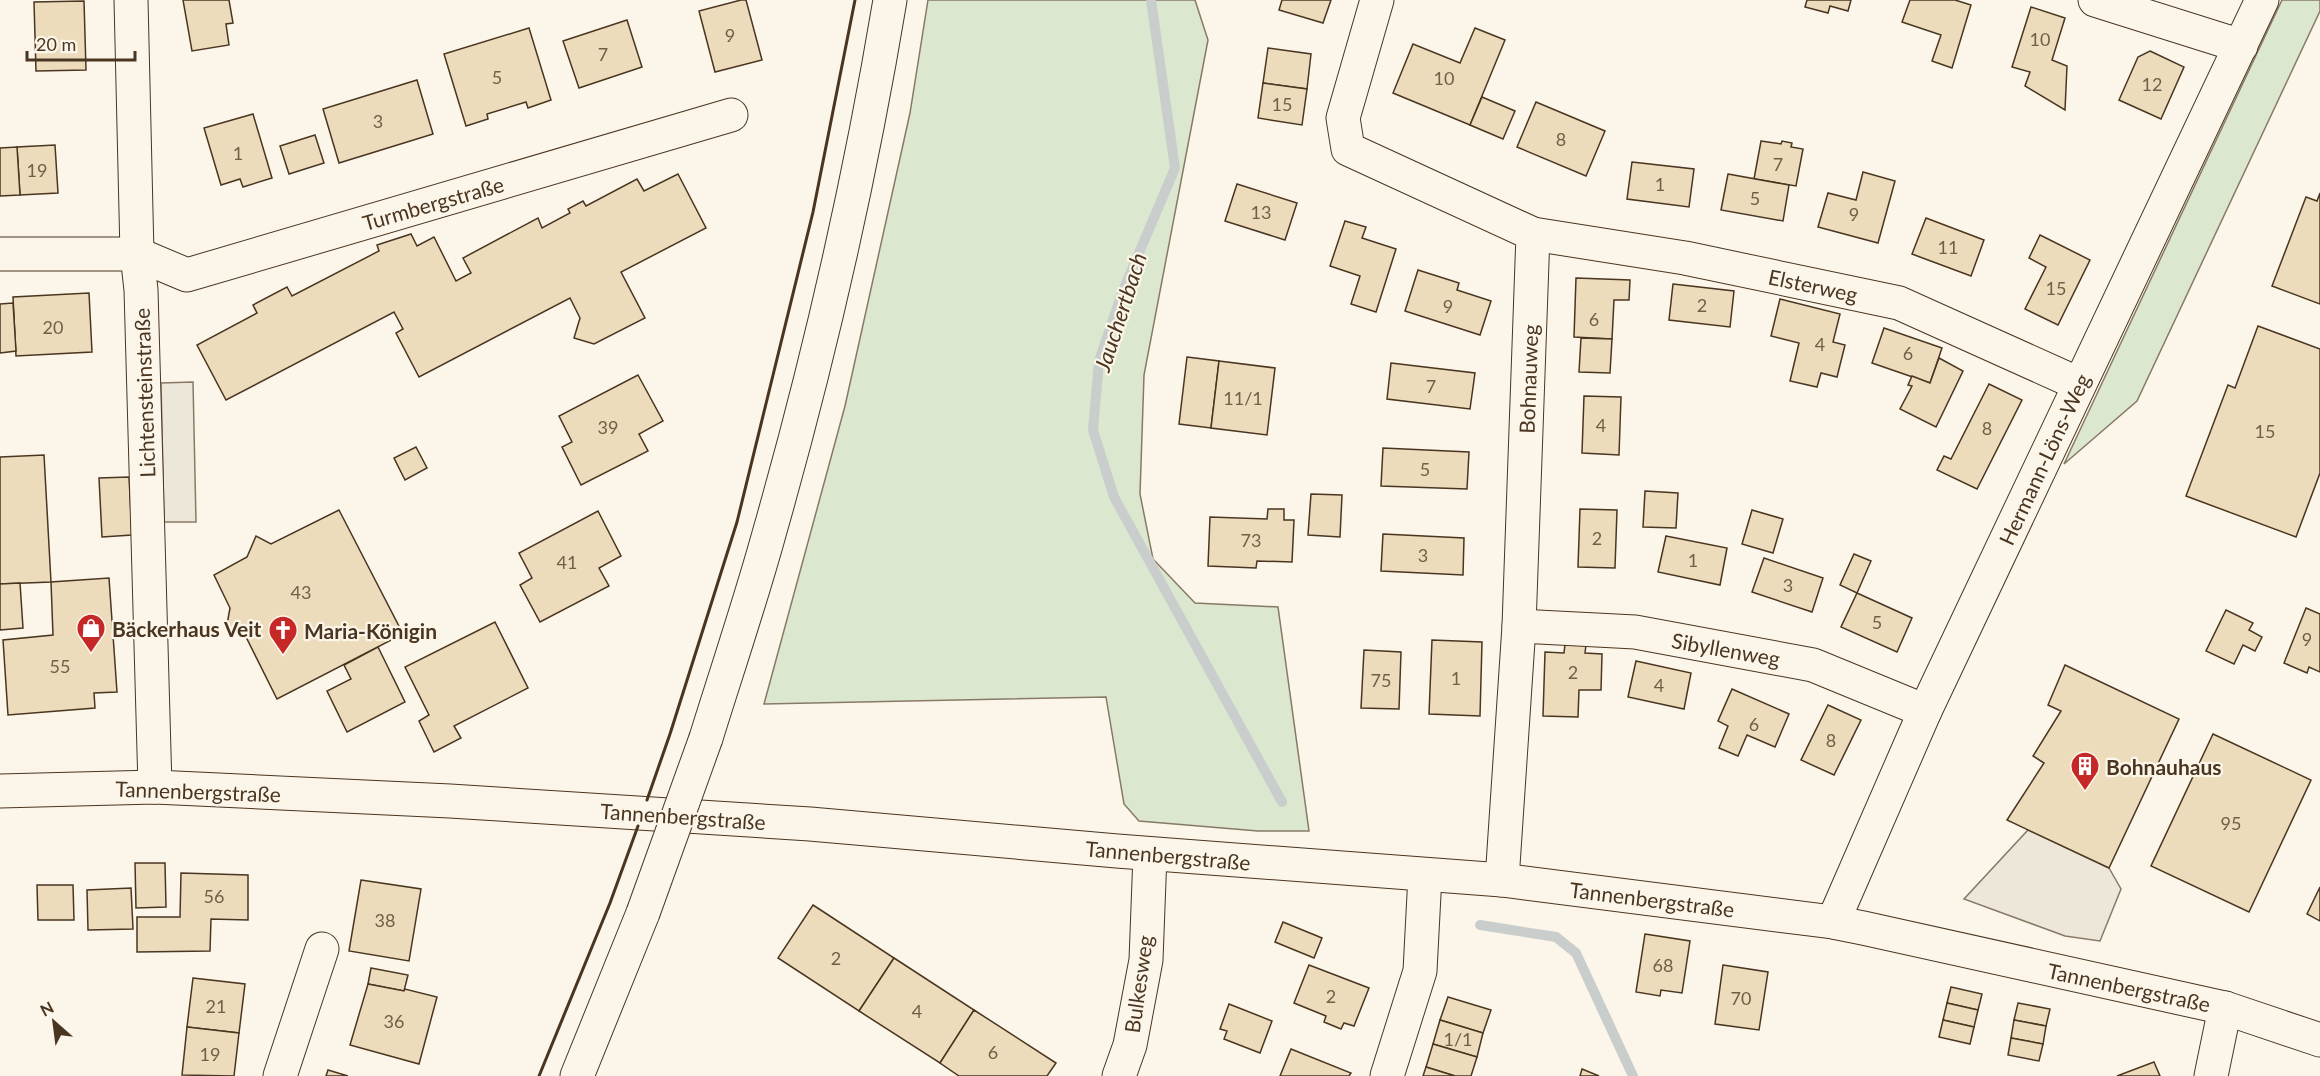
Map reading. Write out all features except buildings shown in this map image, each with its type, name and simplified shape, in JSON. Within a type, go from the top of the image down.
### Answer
[{"type":"street","name":"Lichtensteinstraße","points":[[131,0],[155,787]]},
{"type":"street","points":[[577,1076],[643,912],[706,738],[769,535],[810,381],[850,215],[890,0]]},
{"type":"street","points":[[1377,0],[1343,118],[1348,149],[1533,234]]},
{"type":"street","points":[[2095,0],[2241,46]]},
{"type":"street","name":"Hermann-Löns-Weg","points":[[1833,922],[1925,711],[2262,0]]},
{"type":"street","name":"Turmbergstraße","points":[[137,255],[187,275],[731,116]]},
{"type":"street","name":"Elsterweg","points":[[1533,234],[1685,258],[1899,303],[2079,384]]},
{"type":"street","name":"Bohnauweg","points":[[1502,880],[1519,626],[1533,234]]},
{"type":"street","points":[[0,254],[137,255]]},
{"type":"street","name":"Sibyllenweg","points":[[1519,626],[1635,632],[1812,664],[1925,711]]},
{"type":"street","name":"Tannenbergstraße","points":[[0,790],[155,787],[450,801],[810,824],[1150,854],[1502,880],[1833,922],[2225,1008],[2320,1040]]},
{"type":"street","name":"Bulkesweg","points":[[1119,1076],[1130,1045],[1146,960],[1150,854]]},
{"type":"street","points":[[1387,1076],[1420,971],[1425,875]]},
{"type":"street","points":[[280,1076],[322,949]]},
{"type":"street","points":[[2211,1076],[2225,1008]]},
{"type":"green space","points":[[928,0],[1195,0],[1208,40],[1144,375],[1140,494],[1153,559],[1195,603],[1278,607],[1309,831],[1258,831],[1139,821],[1124,804],[1106,697],[764,704],[845,406],[910,113]]},
{"type":"green space","points":[[2282,0],[2320,0],[2320,11],[2137,401],[2064,464]]},
{"type":"shaded area","points":[[193,382],[196,522],[164,522],[161,383]]},
{"type":"shaded area","points":[[2028,830],[2109,868],[2121,889],[2100,941],[2065,936],[1964,899]]},
{"type":"waterway","name":"Jauchertbach","points":[[1151,0],[1175,168],[1122,293],[1099,361],[1093,430],[1114,497],[1282,802]]},
{"type":"waterway","name":"Jauchertbach","points":[[1480,925],[1556,937],[1576,953],[1633,1076]]},
{"type":"wall","points":[[647,800],[737,522],[813,212],[855,0]]},
{"type":"wall","points":[[539,1076],[610,903],[638,826]]},
{"type":"place","name":"Bäckerhaus Veit","points":[[91,654]]},
{"type":"place","name":"Maria-Königin","points":[[283,656]]},
{"type":"place","name":"Bohnauhaus","points":[[2085,792]]}]
